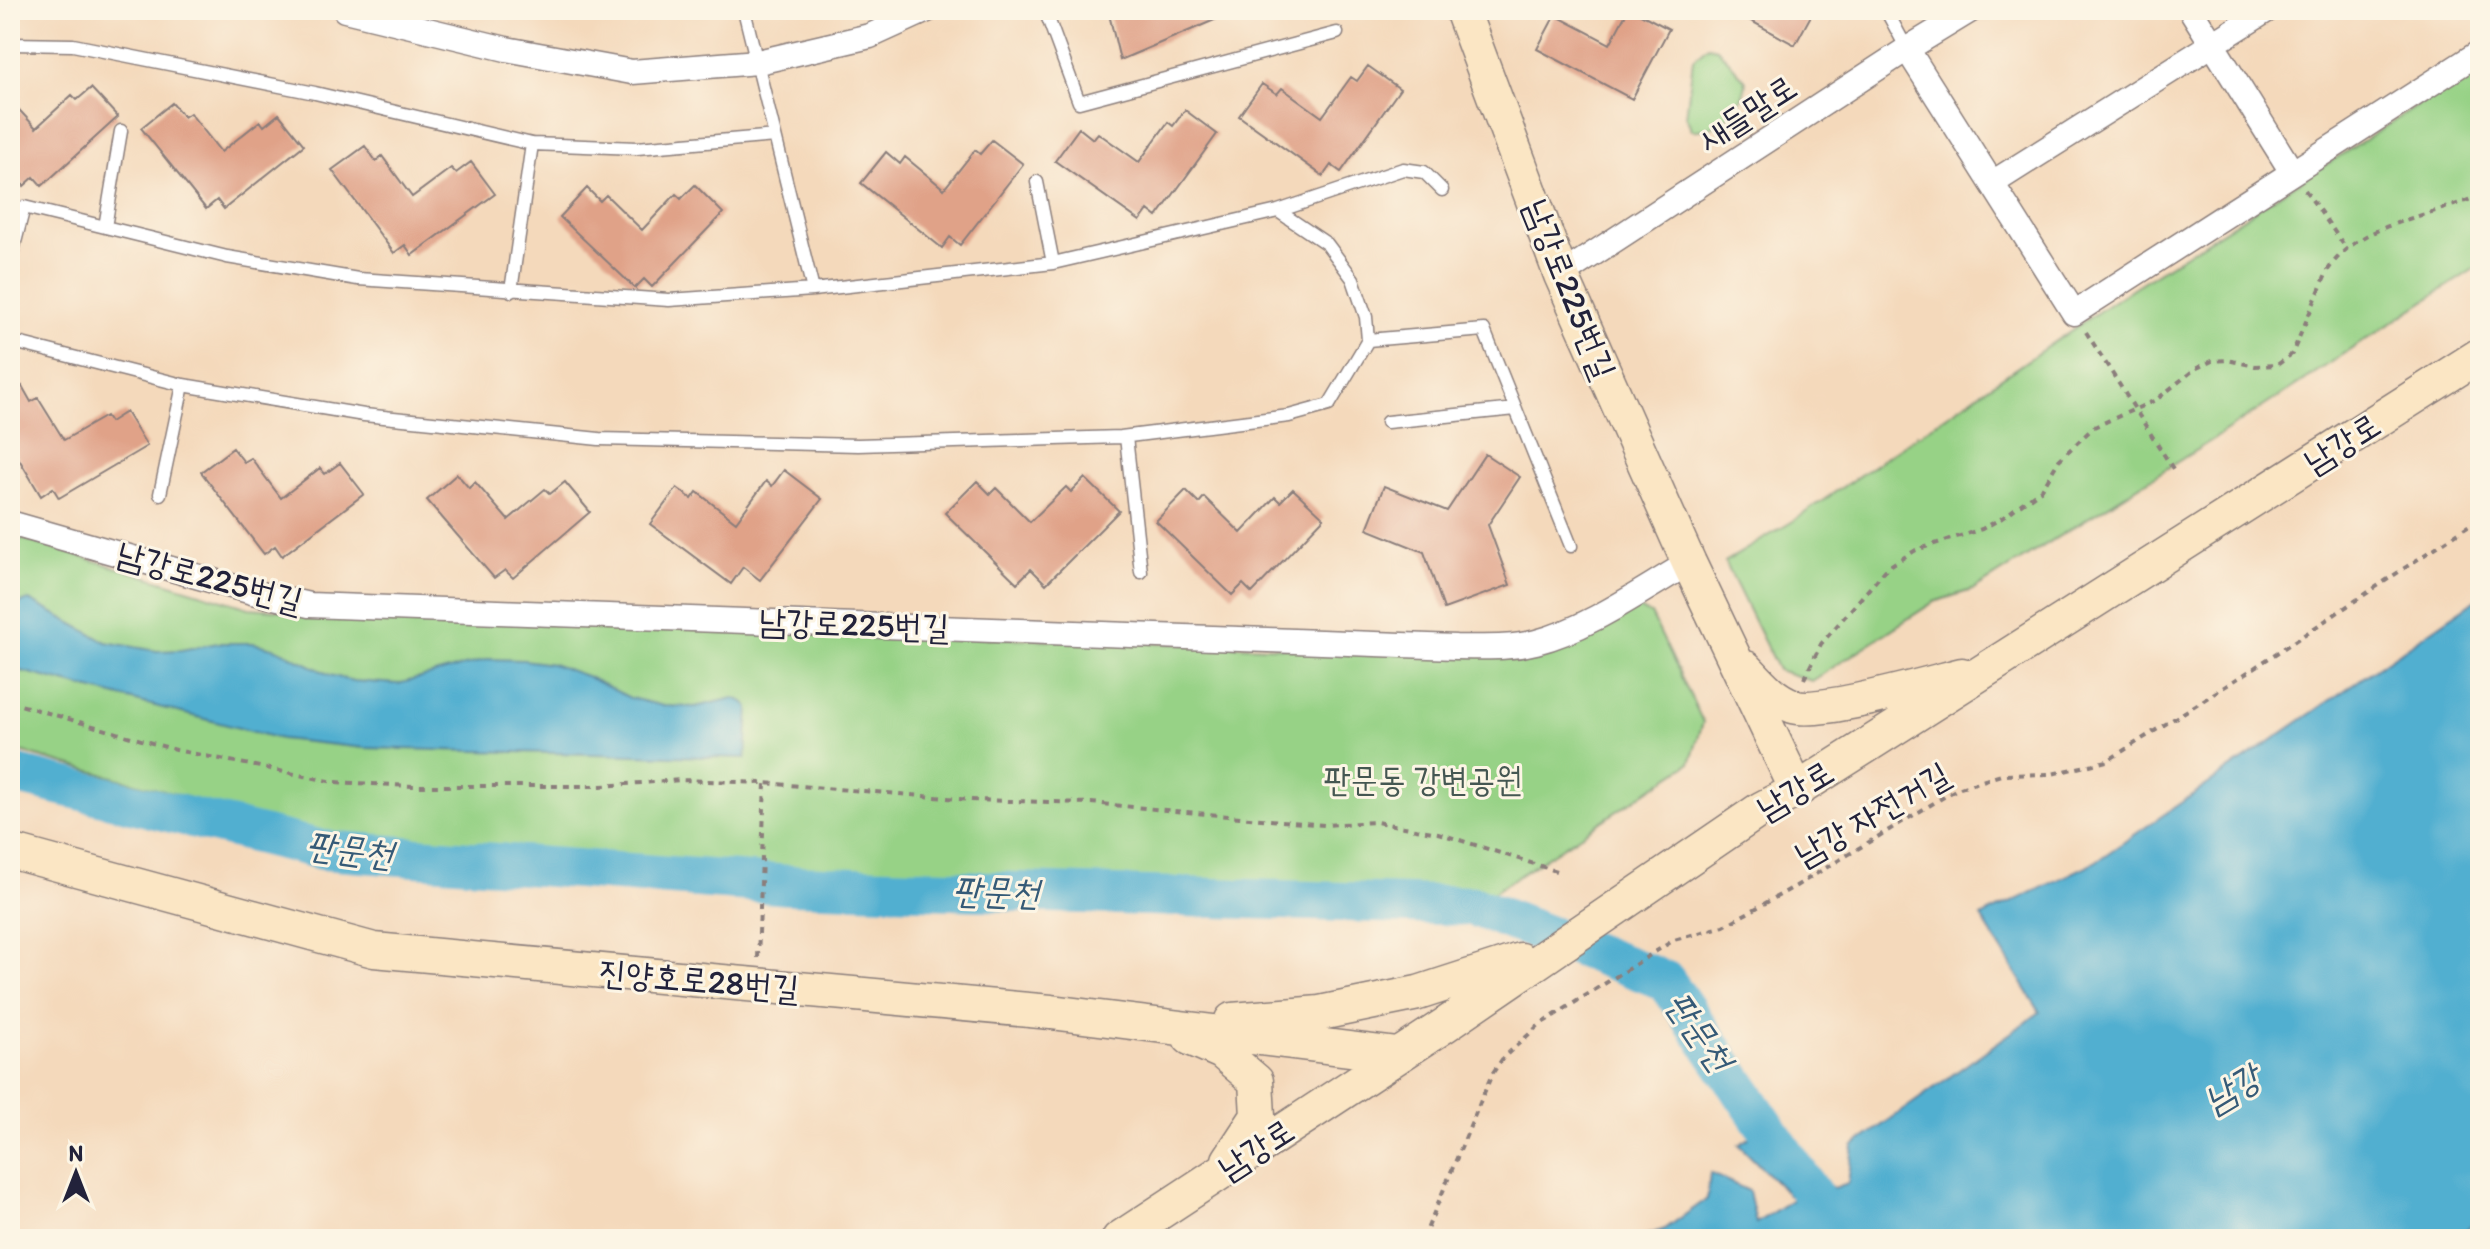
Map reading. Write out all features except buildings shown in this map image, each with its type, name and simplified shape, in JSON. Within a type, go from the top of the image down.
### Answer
[{"type":"street","points":[[345,10],[506,49],[632,72],[758,62],[870,36],[927,10]]},
{"type":"street","name":"남강로225번길","points":[[1462,10],[1561,275],[1689,563],[1797,790]]},
{"type":"street","name":"새들말로","points":[[1561,275],[1971,10]]},
{"type":"street","points":[[2191,10],[2292,172]]},
{"type":"street","points":[[1994,182],[2267,10]]},
{"type":"street","points":[[1907,49],[1994,182],[2074,313],[2480,52]]},
{"type":"street","name":"남강로","points":[[1119,1239],[1445,1025],[1761,809],[1797,790],[2480,355]]},
{"type":"street","name":"남강로225번길","points":[[10,523],[252,592],[309,605],[1456,647],[1503,648],[1537,642],[1574,628],[1689,563]]},
{"type":"street","points":[[1731,652],[1768,693],[1795,707],[1821,708],[1986,669]]},
{"type":"street","name":"진양호로28번길","points":[[10,851],[374,950],[1036,1010],[1398,1055]]},
{"type":"street","points":[[1160,1026],[1320,1013],[1418,993],[1558,947]]},
{"type":"street","points":[[1160,1026],[1222,1052],[1256,1081],[1258,1116],[1221,1171]]},
{"type":"lane","points":[[744,10],[813,290]]},
{"type":"lane","points":[[1045,10],[1079,102],[1337,33]]},
{"type":"lane","points":[[1886,10],[1907,49]]},
{"type":"lane","points":[[10,44],[73,45],[315,93],[532,144],[637,148],[775,136]]},
{"type":"lane","points":[[105,227],[121,131]]},
{"type":"lane","points":[[511,291],[532,144]]},
{"type":"lane","points":[[10,203],[227,257],[358,279],[669,300],[813,290],[1053,263],[1278,211],[1403,169],[1424,172],[1442,190]]},
{"type":"lane","points":[[1037,182],[1053,263]]},
{"type":"lane","points":[[10,262],[24,207]]},
{"type":"lane","points":[[10,341],[183,385],[364,415],[599,439],[858,445],[1126,437],[1289,416],[1329,405],[1368,340],[1366,317],[1353,279],[1327,244],[1278,211]]},
{"type":"lane","points":[[1368,340],[1484,330],[1571,546]]},
{"type":"lane","points":[[160,494],[183,385]]},
{"type":"lane","points":[[1387,422],[1516,409]]},
{"type":"lane","points":[[1126,437],[1141,572]]},
{"type":"path","points":[[2292,172],[2347,249]]},
{"type":"path","points":[[1804,680],[1821,644],[1888,567],[1916,550],[1982,529],[2002,518],[2042,489],[2059,460],[2094,427],[2156,400],[2195,369],[2212,361],[2227,360],[2255,366],[2277,365],[2292,354],[2335,259],[2347,249],[2399,221],[2435,212],[2480,195]]},
{"type":"path","points":[[2074,313],[2175,472]]},
{"type":"path","name":"남강 자전거길","points":[[1423,1239],[1492,1074],[1503,1058],[1539,1025],[1674,940],[1724,926],[1957,789],[2001,775],[2052,774],[2107,761],[2480,518]]},
{"type":"path","points":[[10,702],[176,750],[334,782],[523,786],[601,786],[680,780],[765,783],[971,800],[1091,803],[1324,825],[1376,822],[1438,833],[1556,871]]},
{"type":"path","points":[[758,958],[765,783]]},
{"type":"green space","points":[[1708,46],[1717,48],[1746,81],[1745,90],[1728,116],[1711,127],[1692,130],[1686,117],[1693,59]]},
{"type":"green space","points":[[2480,66],[2480,265],[2217,437],[1975,589],[1934,602],[1812,681],[1778,670],[1725,562],[1790,523],[2133,288]]},
{"type":"green space","name":"판문동 강변공원","points":[[10,535],[249,608],[388,618],[1512,655],[1635,607],[1651,614],[1703,722],[1690,763],[1473,906],[400,855],[10,749]]},
{"type":"water","name":"남강","points":[[2480,597],[2480,1219],[2454,1239],[1637,1239],[1665,1229],[1707,1199],[1710,1173],[1749,1191],[1756,1223],[1793,1199],[1739,1145],[1763,1128],[1784,1166],[1834,1188],[1848,1183],[1853,1146],[2040,1012],[1981,917],[2095,862]]},
{"type":"water","points":[[29,600],[106,642],[157,651],[218,643],[253,643],[277,649],[330,675],[353,681],[398,684],[489,659],[524,660],[552,664],[586,676],[630,698],[664,706],[695,707],[734,698],[749,707],[746,758],[364,748],[281,739],[10,668],[10,611]]},
{"type":"waterway","name":"판문천","points":[[10,773],[322,850],[791,885],[1473,906],[1666,981],[1843,1239]]}]
